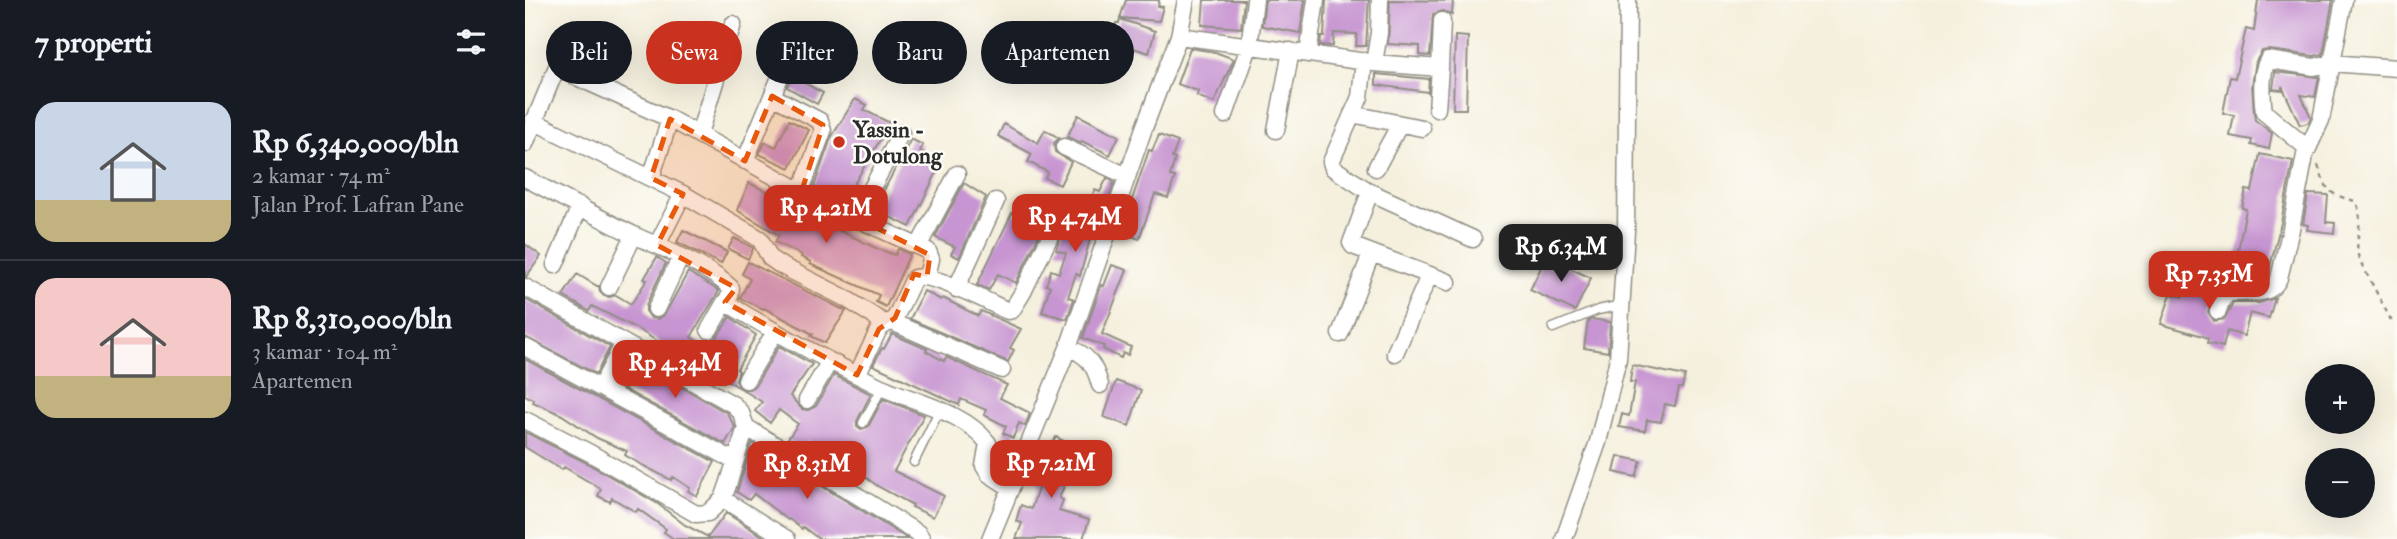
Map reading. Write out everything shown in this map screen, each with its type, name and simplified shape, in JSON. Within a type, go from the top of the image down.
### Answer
[{"type":"street","points":[[990,539],[1068,348],[1179,36],[1186,0]]},
{"type":"street","points":[[1225,115],[1249,47],[1255,0]]},
{"type":"street","points":[[1308,54],[1316,0]]},
{"type":"street","points":[[1380,0],[1379,33],[1360,97],[1331,162],[1339,174],[1370,192],[1473,239]]},
{"type":"street","points":[[1564,539],[1598,442],[1615,378],[1626,231],[1628,0]]},
{"type":"street","points":[[2218,311],[2228,293],[2253,294],[2270,290],[2276,285],[2291,229],[2307,148],[2321,120],[2344,0]]},
{"type":"street","points":[[1437,109],[1442,21]]},
{"type":"street","points":[[1179,36],[1369,62],[1440,68]]},
{"type":"street","points":[[1276,130],[1291,51]]},
{"type":"street","points":[[2307,148],[2264,112],[2262,97],[2266,62],[2272,59],[2314,66],[2331,63],[2397,68]]},
{"type":"street","points":[[525,144],[556,69],[559,69],[670,119],[801,191],[919,245],[930,255],[927,277]]},
{"type":"street","points":[[699,134],[714,84]]},
{"type":"street","points":[[745,161],[777,84]]},
{"type":"street","points":[[772,96],[823,125],[801,191]]},
{"type":"street","points":[[1352,114],[1422,128]]},
{"type":"street","points":[[651,178],[670,119]]},
{"type":"street","points":[[533,121],[683,194],[759,239],[770,258],[780,265],[889,323],[1002,370]]},
{"type":"street","points":[[1375,169],[1400,124]]},
{"type":"street","points":[[856,218],[901,133]]},
{"type":"street","points":[[1063,147],[1127,176]]},
{"type":"street","points":[[919,245],[957,174]]},
{"type":"street","points":[[525,178],[634,235],[681,256],[724,281],[731,288],[730,296],[709,330]]},
{"type":"street","points":[[1370,192],[1351,243],[1371,254],[1448,282]]},
{"type":"street","points":[[657,245],[683,194]]},
{"type":"street","points":[[956,289],[996,201]]},
{"type":"street","points":[[555,265],[580,206]]},
{"type":"street","points":[[857,375],[879,329],[889,323],[911,281],[917,276],[927,277],[1008,311],[1012,310],[1052,232]]},
{"type":"street","points":[[609,287],[634,235]]},
{"type":"street","points":[[1340,334],[1371,254]]},
{"type":"street","points":[[656,309],[681,256]]},
{"type":"street","points":[[1395,353],[1429,276]]},
{"type":"street","points":[[525,287],[734,405],[741,413],[745,426],[723,499],[708,513],[691,513],[590,453],[525,420]]},
{"type":"street","points":[[725,302],[775,332],[882,388],[959,420],[988,443],[984,466],[989,474],[1011,488]]},
{"type":"street","points":[[746,380],[775,332]]},
{"type":"street","points":[[600,388],[624,343]]},
{"type":"street","points":[[525,347],[735,461]]},
{"type":"street","points":[[1068,348],[1083,354],[1093,364],[1100,385]]},
{"type":"street","points":[[807,400],[830,361]]},
{"type":"street","points":[[745,426],[918,533],[922,539]]},
{"type":"street","points":[[723,499],[787,539]]},
{"type":"lane","points":[[1553,328],[1598,310],[1622,305]]},
{"type":"lane","points":[[863,423],[882,388]]},
{"type":"lane","points":[[913,462],[939,411]]},
{"type":"path","points":[[2307,148],[2318,164],[2327,190],[2336,196],[2355,201],[2358,205],[2359,260],[2392,322]]},
{"type":"highlighted area","points":[[772,96],[823,125],[802,190],[930,255],[927,277],[914,274],[895,318],[879,329],[857,375],[725,302],[736,288],[657,245],[683,194],[651,178],[670,119],[745,161]]},
{"type":"building","points":[[1126,0],[1159,0],[1158,6],[1163,7],[1159,21],[1120,18]]},
{"type":"building","points":[[1204,0],[1244,0],[1241,28],[1202,25]]},
{"type":"building","points":[[1265,0],[1305,0],[1300,33],[1262,26]]},
{"type":"building","points":[[1326,0],[1369,0],[1366,46],[1356,46],[1357,34],[1334,33],[1333,46],[1320,45],[1321,37],[1324,37]]},
{"type":"building","points":[[1390,0],[1453,1],[1452,15],[1443,11],[1433,14],[1430,56],[1420,55],[1420,46],[1388,44]]},
{"type":"building","points":[[2258,0],[2333,0],[2323,54],[2314,56],[2269,50],[2262,51],[2256,61],[2252,85],[2255,120],[2272,133],[2269,149],[2251,145],[2252,140],[2230,136],[2234,115],[2223,113],[2230,77],[2235,78],[2246,29],[2254,31]]},
{"type":"building","points":[[1134,24],[1155,31],[1149,53],[1134,48]]},
{"type":"building","points":[[1455,36],[1468,37],[1466,109],[1453,109]]},
{"type":"building","points":[[1190,48],[1215,52],[1234,59],[1214,103],[1197,96],[1198,91],[1177,84]]},
{"type":"building","points":[[2275,72],[2319,77],[2315,97],[2301,95],[2311,117],[2308,123],[2300,125],[2282,86],[2282,90],[2273,89]]},
{"type":"building","points":[[1376,74],[1429,79],[1428,92],[1376,85]]},
{"type":"building","points":[[788,84],[807,84],[823,93],[817,104],[787,87]]},
{"type":"building","points":[[855,99],[867,105],[864,110],[890,123],[844,201],[814,187],[831,138]]},
{"type":"building","points":[[1078,115],[1119,136],[1110,155],[1082,141],[1081,143],[1067,137]]},
{"type":"building","points":[[789,120],[809,130],[790,168],[759,154],[765,142],[776,147]]},
{"type":"building","points":[[1004,124],[1038,143],[1045,130],[1059,138],[1054,143],[1055,152],[1071,162],[1060,185],[1045,178],[1048,172],[1028,162],[1032,154],[998,136]]},
{"type":"building","points":[[1159,135],[1178,142],[1172,158],[1175,159],[1170,176],[1175,177],[1168,198],[1155,194],[1139,239],[1121,232],[1149,150],[1152,151]]},
{"type":"building","points":[[911,139],[923,145],[920,151],[942,162],[910,227],[874,209]]},
{"type":"building","points":[[2260,154],[2293,161],[2281,223],[2267,278],[2256,282],[2232,282],[2246,209],[2242,208],[2246,190],[2252,191]]},
{"type":"building","points":[[1107,178],[1114,182],[1096,234],[1092,232],[1080,276],[1076,274],[1068,297],[1074,299],[1067,319],[1042,312],[1050,286],[1046,285],[1051,270],[1059,273],[1066,253],[1056,250],[1064,226],[1076,230],[1095,190],[1100,192]]},
{"type":"building","points":[[749,183],[786,200],[784,204],[878,249],[895,255],[898,249],[910,254],[886,307],[876,302],[879,295],[810,264],[802,255],[775,242],[779,235],[737,210]]},
{"type":"building","points":[[964,183],[986,197],[959,258],[951,254],[955,247],[935,237]]},
{"type":"building","points":[[2308,194],[2328,195],[2326,222],[2335,223],[2334,233],[2307,230],[2308,225],[2303,224]]},
{"type":"building","points":[[1012,213],[1043,226],[1016,283],[998,274],[989,290],[977,285]]},
{"type":"building","points":[[683,230],[727,252],[721,264],[677,242]]},
{"type":"building","points":[[734,238],[752,247],[748,259],[728,249]]},
{"type":"building","points":[[525,244],[541,256],[526,277],[525,277]]},
{"type":"building","points":[[657,257],[666,263],[646,305],[646,311],[651,318],[658,319],[665,314],[688,272],[719,291],[691,337],[709,349],[730,317],[756,335],[737,369],[739,371],[736,380],[740,388],[725,379],[723,382],[636,328],[592,306],[589,311],[563,296],[577,274],[599,286],[604,296],[616,295],[631,304],[647,280],[644,279]]},
{"type":"building","points":[[1546,257],[1591,278],[1575,311],[1530,290]]},
{"type":"building","points":[[748,262],[846,311],[825,343],[764,308],[740,298],[750,279],[742,274]]},
{"type":"building","points":[[1112,265],[1127,270],[1102,334],[1131,347],[1128,355],[1123,353],[1121,358],[1103,349],[1104,346],[1083,338],[1101,285],[1104,286]]},
{"type":"building","points":[[2191,269],[2229,282],[2220,286],[2212,296],[2208,312],[2214,321],[2225,319],[2233,303],[2259,303],[2275,298],[2269,318],[2250,313],[2244,336],[2227,331],[2223,347],[2207,343],[2208,339],[2203,336],[2161,324],[2171,294],[2183,297]]},
{"type":"building","points":[[924,291],[978,316],[981,311],[1021,329],[1010,348],[1014,350],[1008,362],[910,319]]},
{"type":"building","points":[[525,299],[610,347],[596,374],[525,337]]},
{"type":"building","points":[[1592,319],[1610,322],[1608,352],[1584,348],[1588,321]]},
{"type":"building","points":[[892,334],[927,349],[926,351],[944,361],[946,357],[1007,385],[1000,398],[1030,413],[1025,426],[1019,423],[1013,438],[1003,433],[1006,426],[984,415],[986,410],[961,399],[959,405],[873,365]]},
{"type":"building","points":[[779,346],[812,364],[790,396],[802,409],[808,410],[816,406],[834,375],[871,394],[857,421],[857,426],[861,429],[868,427],[883,399],[924,415],[894,471],[944,496],[933,517],[912,507],[913,505],[879,487],[843,461],[842,464],[807,441],[802,449],[787,440],[798,424],[779,410],[770,423],[755,411],[762,402],[742,389],[755,386]]},
{"type":"building","points":[[628,357],[727,413],[735,427],[725,444],[614,384]]},
{"type":"building","points":[[525,359],[715,462],[697,496],[673,477],[671,480],[640,464],[625,455],[627,451],[597,438],[562,415],[533,402],[534,400],[525,395]]},
{"type":"building","points":[[1632,365],[1685,376],[1675,406],[1665,404],[1661,422],[1647,420],[1645,431],[1619,427],[1622,414],[1629,416],[1635,382],[1630,382]]},
{"type":"building","points":[[1116,381],[1141,390],[1129,426],[1104,417]]},
{"type":"building","points":[[525,432],[585,462],[658,504],[685,525],[708,537],[726,513],[767,539],[674,539],[664,532],[666,529],[638,509],[636,512],[612,498],[610,502],[598,496],[601,489],[564,467],[562,470],[525,447]]},
{"type":"building","points":[[1056,437],[1077,448],[1063,475],[1068,477],[1059,498],[1063,500],[1059,511],[1089,520],[1083,539],[1016,539],[1022,523],[1016,521],[1021,505],[1031,509],[1039,486],[1030,480],[1043,452],[1046,454]]},
{"type":"building","points":[[752,443],[908,539],[819,539],[754,494],[749,500],[737,492]]},
{"type":"building","points":[[1618,456],[1641,461],[1636,477],[1614,472]]},
{"type":"place","name":"Yassin - Dotulong","points":[[839,142]]}]
